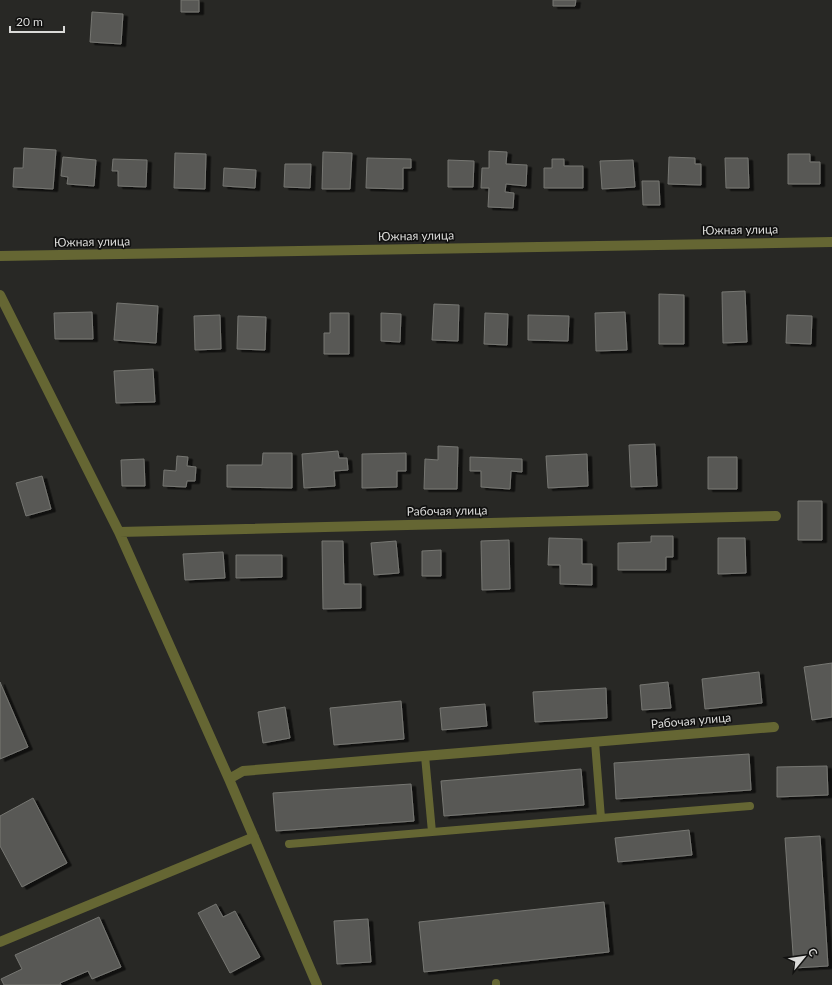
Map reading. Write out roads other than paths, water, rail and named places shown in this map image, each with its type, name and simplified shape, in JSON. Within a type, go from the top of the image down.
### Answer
[{"type":"street","name":"Южная улица","points":[[0,256],[832,242]]},
{"type":"street","points":[[0,295],[119,532],[229,779],[317,985]]},
{"type":"street","name":"Рабочая улица","points":[[119,532],[776,516]]},
{"type":"street","name":"Рабочая улица","points":[[229,779],[243,771],[774,727]]},
{"type":"street","points":[[0,942],[254,837]]},
{"type":"lane","points":[[595,742],[601,818]]},
{"type":"lane","points":[[425,756],[432,832]]},
{"type":"lane","points":[[289,844],[750,806]]}]
